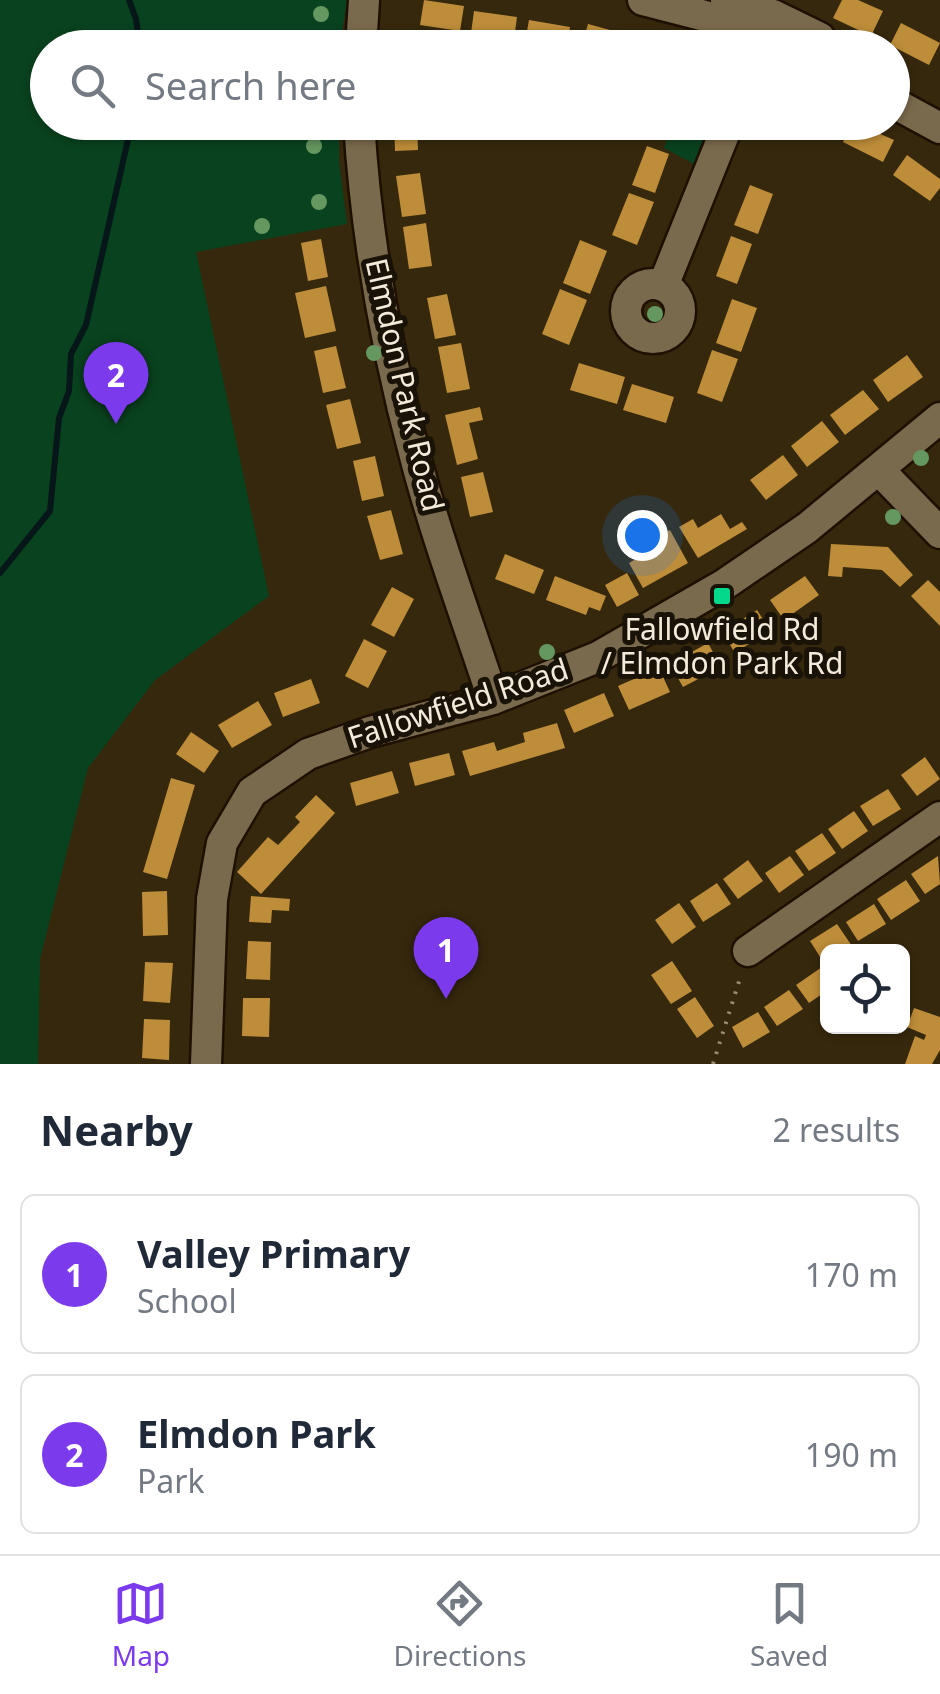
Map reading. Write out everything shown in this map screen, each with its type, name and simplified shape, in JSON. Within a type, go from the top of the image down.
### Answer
[{"type":"street","points":[[362,30],[364,0]]},
{"type":"street","points":[[642,0],[719,5],[773,15],[804,30]]},
{"type":"street","points":[[719,5],[749,30]]},
{"type":"street","points":[[910,112],[940,128]]},
{"type":"street","name":"Elmdon Park Road","points":[[361,140],[380,308],[397,382],[416,462],[492,699]]},
{"type":"street","points":[[663,286],[722,140]]},
{"type":"street","name":"Fallowfield Road","points":[[206,1064],[215,880],[222,843],[252,792],[308,754],[370,732],[492,699],[598,657],[725,584],[807,528],[940,418]]},
{"type":"street","points":[[879,470],[940,534]]},
{"type":"street","points":[[748,952],[940,817]]},
{"type":"path","points":[[712,1064],[748,952]]},
{"type":"green space","points":[[0,0],[347,0],[343,30],[30,30],[30,140],[339,140],[347,224],[196,252],[269,596],[155,680],[88,768],[40,959],[38,1064],[0,1064]]},
{"type":"green space","points":[[667,140],[704,140],[694,164],[664,148]]},
{"type":"building","points":[[424,0],[464,6],[460,30],[420,25]]},
{"type":"building","points":[[842,0],[858,0],[883,11],[874,30],[858,30],[833,18]]},
{"type":"building","points":[[474,11],[517,17],[515,30],[471,30]]},
{"type":"building","points":[[529,20],[570,27],[570,30],[527,30]]},
{"type":"building","points":[[901,23],[940,43],[929,65],[910,55],[910,30],[898,30]]},
{"type":"building","points":[[588,24],[610,30],[586,30]]},
{"type":"building","points":[[395,140],[418,140],[418,150],[395,151]]},
{"type":"building","points":[[844,140],[894,140],[883,162]]},
{"type":"building","points":[[647,146],[669,154],[655,193],[632,185]]},
{"type":"building","points":[[907,155],[940,179],[940,188],[930,201],[893,175]]},
{"type":"building","points":[[420,173],[426,214],[402,217],[396,176]]},
{"type":"building","points":[[750,185],[773,194],[758,234],[734,225]]},
{"type":"building","points":[[629,193],[654,202],[637,245],[612,235]]},
{"type":"building","points":[[426,223],[432,266],[409,269],[403,227]]},
{"type":"building","points":[[731,236],[752,244],[737,284],[716,276]]},
{"type":"building","points":[[321,239],[328,277],[308,281],[301,243]]},
{"type":"building","points":[[580,240],[607,251],[590,294],[563,283]]},
{"type":"building","points":[[326,286],[336,331],[305,338],[295,293]]},
{"type":"building","points":[[560,289],[587,300],[569,345],[542,334]]},
{"type":"building","points":[[447,294],[456,335],[435,339],[427,298]]},
{"type":"building","points":[[732,299],[757,308],[741,352],[716,343]]},
{"type":"building","points":[[461,343],[470,389],[447,393],[438,347]]},
{"type":"building","points":[[336,346],[346,388],[323,393],[314,351]]},
{"type":"building","points":[[712,350],[738,359],[722,402],[697,393]]},
{"type":"building","points":[[907,355],[923,377],[888,402],[873,380]]},
{"type":"building","points":[[579,363],[625,377],[617,404],[570,390]]},
{"type":"building","points":[[632,384],[674,397],[666,423],[623,410]]},
{"type":"building","points":[[863,390],[879,409],[845,435],[830,415]]},
{"type":"building","points":[[350,399],[361,443],[337,449],[326,405]]},
{"type":"building","points":[[480,407],[483,420],[469,423],[478,459],[457,465],[445,415]]},
{"type":"building","points":[[822,421],[839,442],[807,467],[791,446]]},
{"type":"building","points":[[783,455],[798,475],[766,500],[750,480]]},
{"type":"building","points":[[375,456],[384,496],[362,501],[353,461]]},
{"type":"building","points":[[483,472],[493,512],[470,517],[461,477]]},
{"type":"building","points":[[391,510],[403,554],[380,560],[367,516]]},
{"type":"building","points":[[721,514],[730,529],[742,522],[747,529],[698,558],[679,527],[693,519],[698,528]]},
{"type":"building","points":[[670,530],[688,563],[643,588],[629,563],[653,549],[649,542]]},
{"type":"building","points":[[831,544],[888,547],[913,575],[900,587],[882,570],[843,567],[842,577],[828,576]]},
{"type":"building","points":[[505,554],[544,570],[534,594],[495,579]]},
{"type":"building","points":[[627,573],[639,595],[617,607],[605,585]]},
{"type":"building","points":[[555,576],[606,596],[600,611],[589,607],[586,615],[546,600]]},
{"type":"building","points":[[805,576],[819,595],[784,620],[770,600]]},
{"type":"building","points":[[928,580],[940,592],[940,626],[911,596]]},
{"type":"building","points":[[392,587],[414,599],[394,637],[371,625]]},
{"type":"building","points":[[757,610],[770,630],[735,653],[722,632]]},
{"type":"building","points":[[364,639],[387,651],[368,688],[345,676]]},
{"type":"building","points":[[708,643],[721,667],[683,687],[670,664]]},
{"type":"building","points":[[659,668],[670,692],[629,710],[618,686]]},
{"type":"building","points":[[311,679],[320,703],[283,717],[274,693]]},
{"type":"building","points":[[604,693],[614,716],[574,733],[564,710]]},
{"type":"building","points":[[258,701],[272,725],[232,748],[218,725]]},
{"type":"building","points":[[557,723],[565,748],[470,776],[462,751],[494,742],[497,751],[525,742],[523,733]]},
{"type":"building","points":[[191,732],[219,751],[204,773],[176,754]]},
{"type":"building","points":[[449,753],[455,775],[415,786],[409,763]]},
{"type":"building","points":[[925,757],[940,779],[917,796],[901,775]]},
{"type":"building","points":[[392,771],[399,793],[356,806],[350,783]]},
{"type":"building","points":[[171,778],[195,785],[167,879],[143,872]]},
{"type":"building","points":[[888,789],[901,809],[873,826],[860,806]]},
{"type":"building","points":[[316,795],[335,813],[261,894],[237,872],[268,837],[278,845],[300,822],[295,817]]},
{"type":"building","points":[[854,811],[868,831],[842,849],[828,829]]},
{"type":"building","points":[[822,833],[836,853],[809,871],[795,851]]},
{"type":"building","points":[[790,856],[804,875],[779,893],[765,873]]},
{"type":"building","points":[[938,856],[940,884],[925,894],[911,874]]},
{"type":"building","points":[[748,860],[763,881],[738,899],[723,879]]},
{"type":"building","points":[[906,880],[920,901],[891,920],[877,899]]},
{"type":"building","points":[[717,883],[731,904],[703,922],[690,901]]},
{"type":"building","points":[[167,891],[168,935],[143,936],[142,892]]},
{"type":"building","points":[[251,896],[290,899],[289,911],[272,910],[271,923],[249,922]]},
{"type":"building","points":[[679,903],[696,927],[672,944],[655,920]]},
{"type":"building","points":[[874,904],[886,924],[858,941],[846,922]]},
{"type":"building","points":[[837,924],[851,944],[820,944],[820,957],[810,941]]},
{"type":"building","points":[[248,941],[271,942],[270,980],[246,979]]},
{"type":"building","points":[[672,961],[692,991],[671,1004],[651,975]]},
{"type":"building","points":[[145,962],[173,963],[170,1003],[143,1001]]},
{"type":"building","points":[[820,968],[820,995],[809,1003],[796,985]]},
{"type":"building","points":[[789,990],[803,1009],[777,1026],[764,1007]]},
{"type":"building","points":[[695,997],[714,1026],[697,1038],[677,1009]]},
{"type":"building","points":[[243,998],[270,998],[269,1037],[242,1036]]},
{"type":"building","points":[[914,1008],[940,1017],[940,1050],[932,1064],[905,1064],[915,1036],[924,1040],[926,1035],[910,1028]]},
{"type":"building","points":[[758,1012],[770,1032],[743,1048],[732,1027]]},
{"type":"building","points":[[144,1019],[170,1020],[169,1060],[142,1058]]},
{"type":"waterway","points":[[129,0],[138,30]]},
{"type":"waterway","points":[[0,573],[50,511],[59,418],[69,391],[71,354],[86,325],[128,140]]},
{"type":"place","name":"Elmdon Park","points":[[116,424]]},
{"type":"place","name":"Fallowfield Rd / Elmdon Park Rd","points":[[722,596]]},
{"type":"place","name":"Valley Primary","points":[[446,999]]}]
